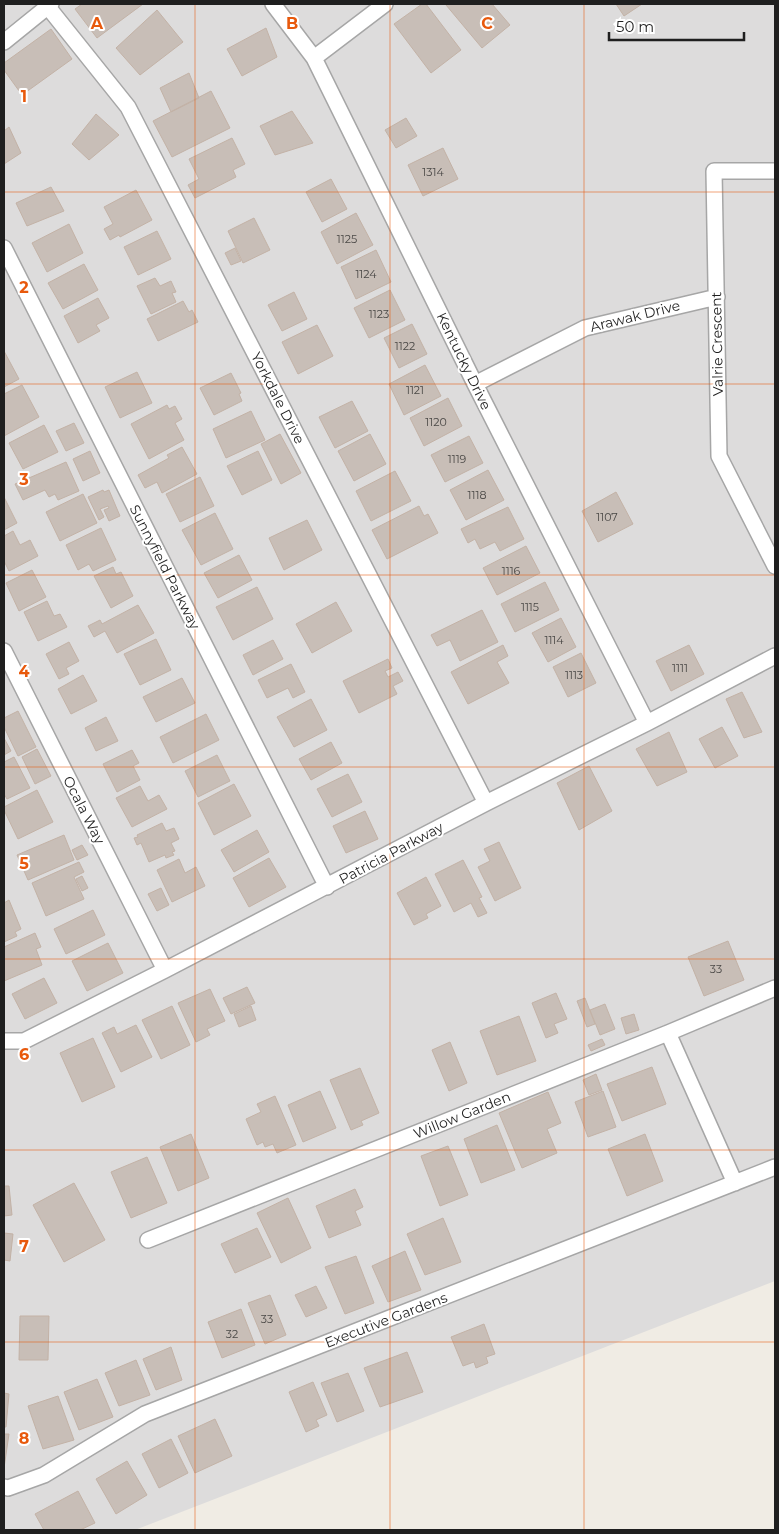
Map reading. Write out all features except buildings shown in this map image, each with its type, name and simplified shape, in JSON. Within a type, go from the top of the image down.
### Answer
[{"type":"street","name":"Kentucky Drive","points":[[273,4],[314,58],[475,384],[647,723]]},
{"type":"street","points":[[314,58],[385,4]]},
{"type":"street","points":[[4,42],[49,5]]},
{"type":"street","name":"Yorkdale Drive","points":[[49,5],[128,106],[486,803]]},
{"type":"street","name":"Valrie Crescent","points":[[775,171],[714,171],[719,456],[775,566]]},
{"type":"street","name":"Sunnyfield Parkway","points":[[4,248],[327,887]]},
{"type":"street","name":"Arawak Drive","points":[[475,384],[585,328],[717,297]]},
{"type":"street","name":"Ocala Way","points":[[4,651],[165,970]]},
{"type":"street","name":"Patricia Parkway","points":[[4,1041],[24,1041],[775,656]]},
{"type":"street","name":"Willow Garden","points":[[148,1240],[668,1033],[775,988]]},
{"type":"street","points":[[668,1033],[734,1183]]},
{"type":"street","name":"Executive Gardens","points":[[4,1487],[8,1488],[44,1475],[145,1414],[775,1167]]},
{"type":"shaded area","points":[[4,4],[775,4],[775,1281],[135,1530],[4,1530]]}]
